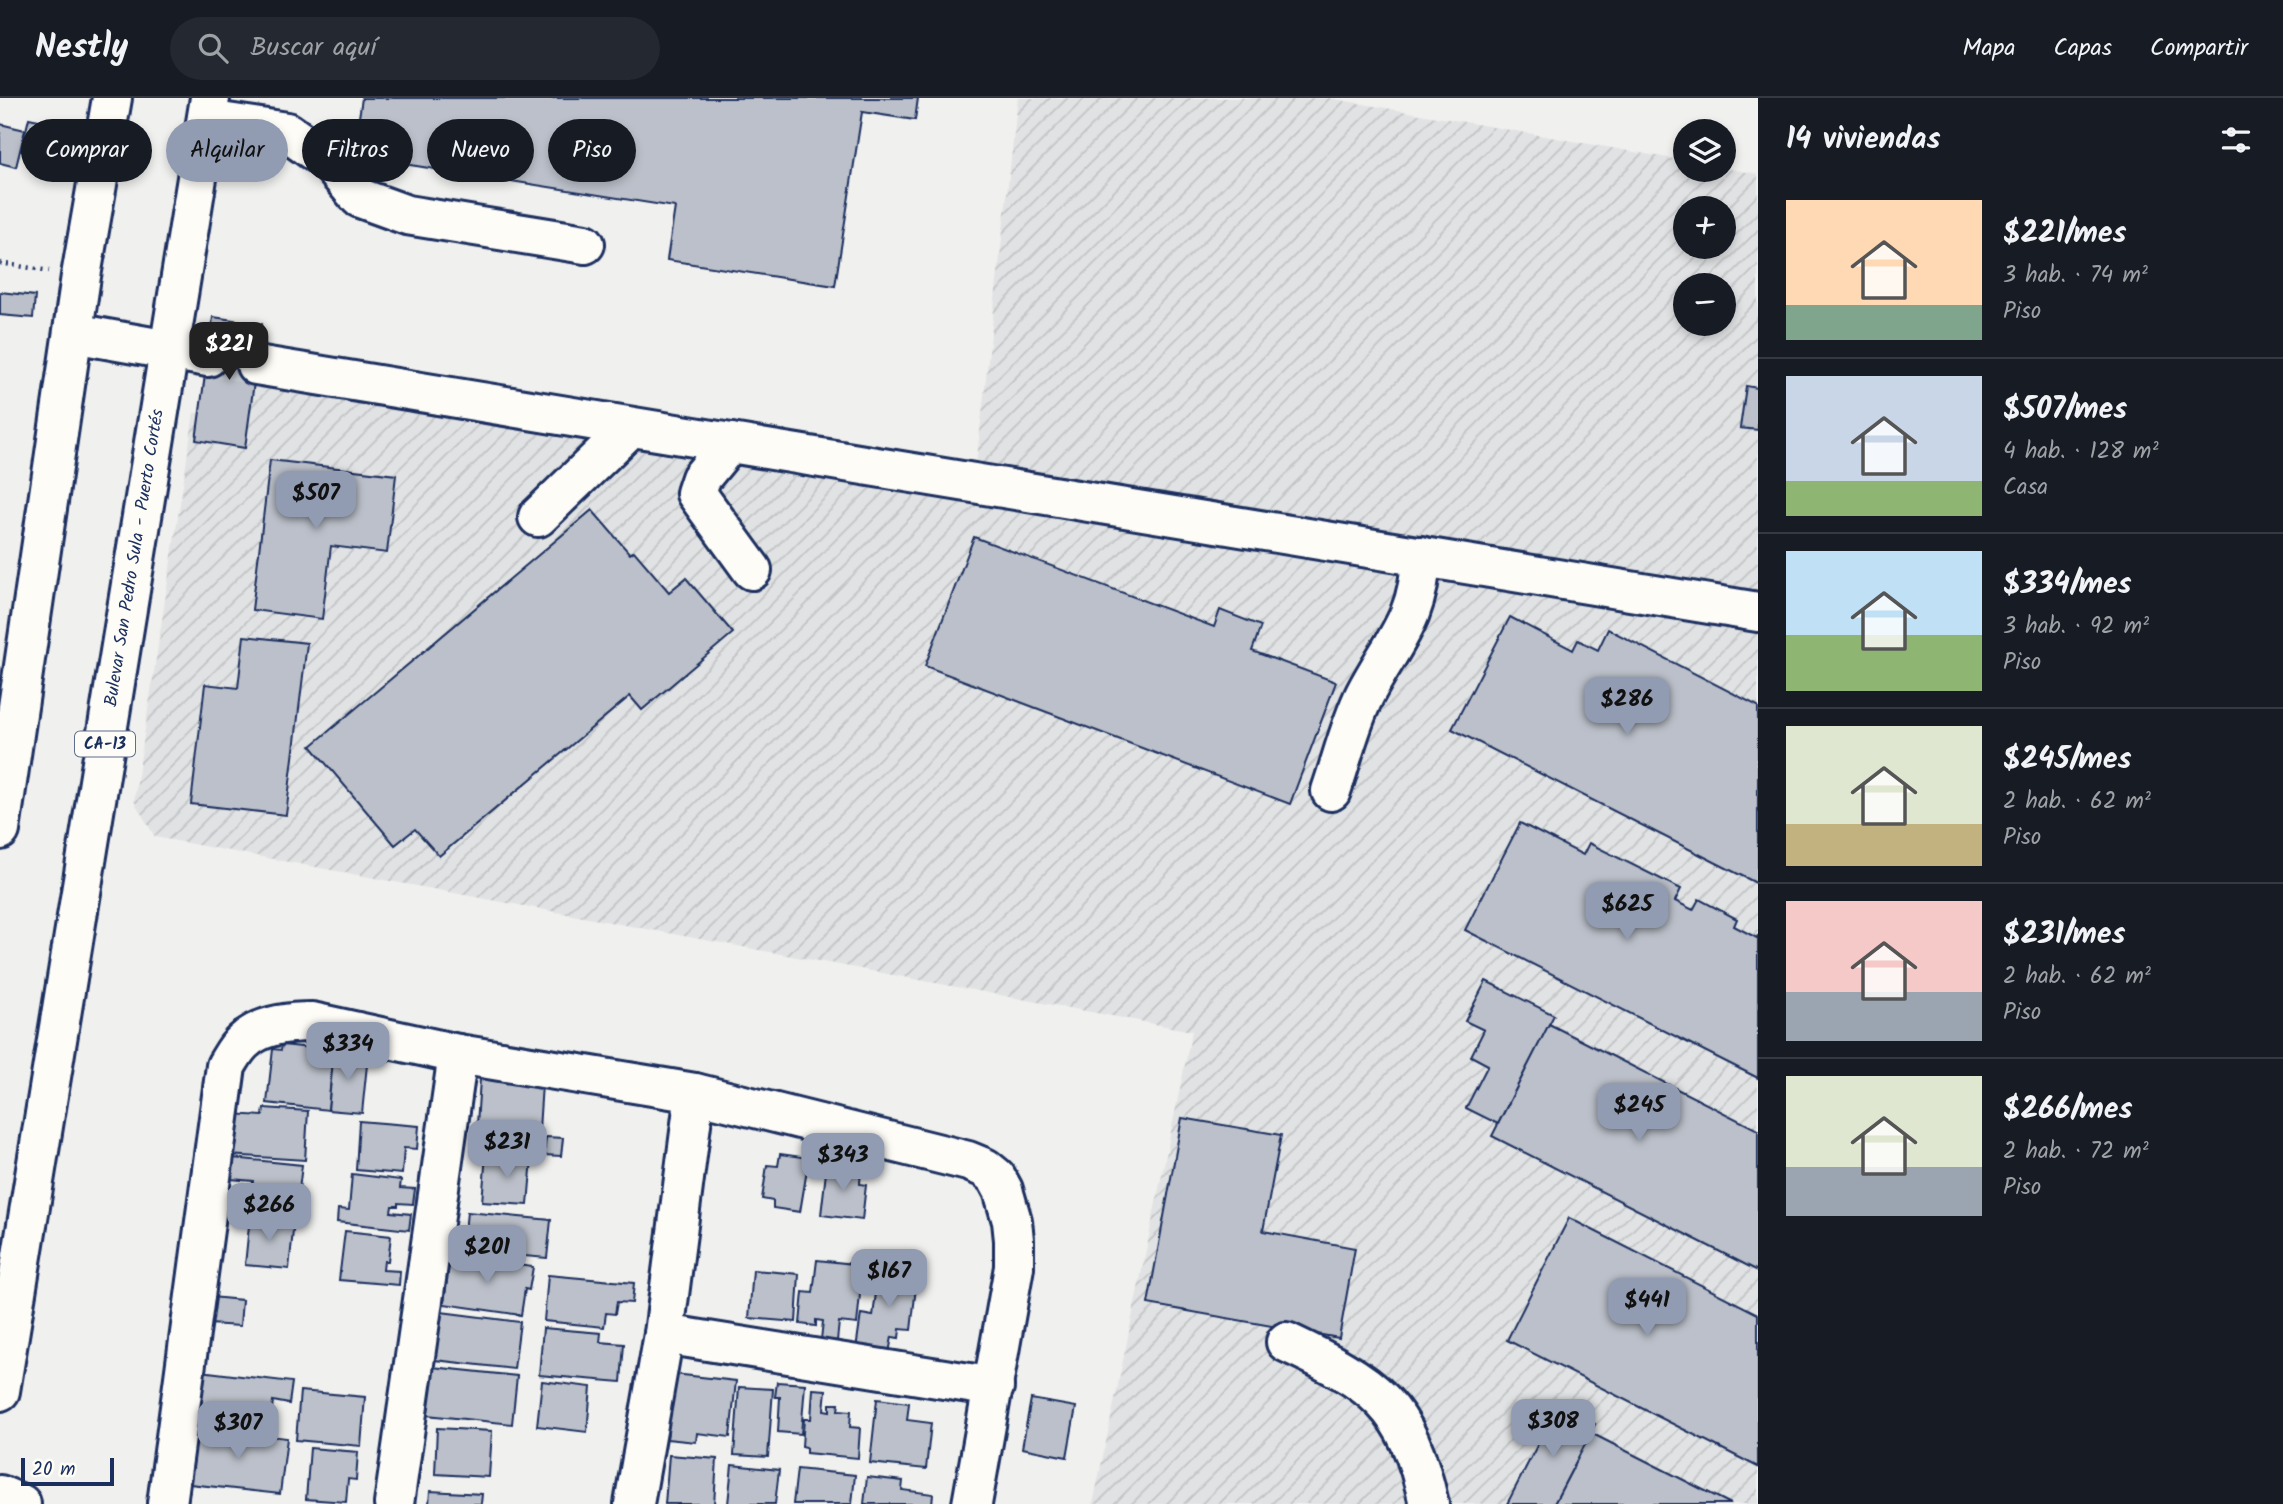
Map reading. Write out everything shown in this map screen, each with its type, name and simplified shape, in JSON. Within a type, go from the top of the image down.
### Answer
[{"type":"main road","points":[[0,830],[81,276],[112,98]]},
{"type":"main road","points":[[208,109],[287,132],[328,161],[360,198],[407,215],[585,244]]},
{"type":"main road","name":"Bulevar San Pedro Sula - Puerto Cortés","points":[[0,1391],[208,109]]},
{"type":"main road","points":[[73,333],[208,357]]},
{"type":"main road","points":[[256,365],[1758,612]]},
{"type":"main road","points":[[538,517],[631,426]]},
{"type":"main road","points":[[730,443],[701,478],[695,493],[752,570]]},
{"type":"main road","points":[[1331,790],[1364,697],[1403,632],[1416,600],[1421,556]]},
{"type":"main road","points":[[167,1504],[226,1066],[243,1041],[264,1029],[290,1022],[312,1022],[458,1054],[695,1093],[968,1161],[985,1168],[996,1177],[1003,1190],[1012,1221],[1014,1267],[972,1504]]},
{"type":"main road","points":[[394,1504],[458,1054]]},
{"type":"main road","points":[[635,1504],[664,1334],[695,1093]]},
{"type":"main road","points":[[664,1334],[993,1387]]},
{"type":"main road","points":[[1286,1342],[1338,1367],[1389,1407],[1412,1443],[1421,1467],[1429,1504]]},
{"type":"main road","points":[[0,1495],[21,1504]]},
{"type":"path","points":[[0,263],[81,276]]},
{"type":"shaded area","points":[[1018,98],[1329,98],[1673,159],[1673,182],[1736,182],[1736,170],[1758,174],[1758,1504],[1093,1504],[1192,1031],[155,837],[134,801],[194,413],[231,416],[236,371],[972,501]]},
{"type":"building","points":[[362,98],[918,98],[915,120],[862,112],[835,286],[667,260],[675,207],[517,182],[534,182],[534,119],[427,119],[427,168],[413,166],[413,119],[359,119]]},
{"type":"building","points":[[0,124],[21,129],[21,146],[16,167],[0,163]]},
{"type":"building","points":[[0,292],[35,296],[33,318],[0,315]]},
{"type":"building","points":[[213,317],[262,324],[245,448],[196,440]]},
{"type":"building","points":[[1746,386],[1758,388],[1758,430],[1740,428]]},
{"type":"building","points":[[270,460],[396,475],[387,553],[331,546],[322,619],[252,610]]},
{"type":"building","points":[[592,510],[630,554],[634,551],[669,592],[686,578],[733,633],[642,710],[630,696],[439,856],[415,829],[395,845],[311,746]]},
{"type":"building","points":[[974,537],[1214,627],[1220,610],[1261,626],[1252,651],[1336,682],[1290,804],[925,666]]},
{"type":"building","points":[[1510,617],[1573,650],[1578,640],[1598,650],[1608,629],[1758,706],[1758,884],[1452,729]]},
{"type":"building","points":[[244,636],[307,643],[286,815],[191,804],[205,684],[238,688]]},
{"type":"building","points":[[1520,823],[1583,855],[1589,843],[1681,889],[1675,901],[1693,910],[1699,899],[1737,919],[1734,926],[1757,938],[1758,935],[1758,1078],[1465,930]]},
{"type":"building","points":[[1486,981],[1554,1015],[1498,1124],[1466,1108],[1488,1065],[1471,1056],[1484,1030],[1465,1021]]},
{"type":"building","points":[[1549,1024],[1758,1130],[1758,1271],[1492,1136]]},
{"type":"building","points":[[282,1045],[321,1049],[320,1054],[333,1056],[328,1110],[267,1103],[273,1049],[281,1050]]},
{"type":"building","points":[[334,1051],[368,1055],[362,1113],[328,1110]]},
{"type":"building","points":[[480,1079],[542,1084],[538,1145],[476,1140]]},
{"type":"building","points":[[264,1108],[308,1111],[305,1160],[228,1155],[231,1114],[263,1116]]},
{"type":"building","points":[[1182,1118],[1281,1135],[1263,1231],[1355,1248],[1339,1338],[1148,1304]]},
{"type":"building","points":[[359,1121],[419,1126],[417,1149],[404,1148],[402,1174],[356,1170]]},
{"type":"building","points":[[546,1137],[563,1138],[561,1156],[544,1155]]},
{"type":"building","points":[[486,1154],[532,1158],[528,1205],[482,1202]]},
{"type":"building","points":[[780,1154],[809,1158],[800,1212],[773,1208],[773,1201],[762,1199],[767,1165],[778,1166]]},
{"type":"building","points":[[233,1158],[302,1165],[296,1215],[250,1210],[253,1181],[231,1179]]},
{"type":"building","points":[[827,1164],[861,1169],[860,1184],[866,1185],[862,1220],[821,1215]]},
{"type":"building","points":[[352,1174],[401,1180],[400,1188],[415,1189],[413,1204],[398,1203],[398,1206],[392,1206],[391,1212],[411,1214],[409,1230],[337,1222],[338,1209],[349,1210]]},
{"type":"building","points":[[467,1212],[551,1220],[547,1258],[463,1251]]},
{"type":"building","points":[[250,1216],[294,1221],[289,1269],[245,1265]]},
{"type":"building","points":[[1569,1218],[1758,1314],[1758,1467],[1507,1340]]},
{"type":"building","points":[[345,1231],[391,1236],[388,1261],[384,1261],[383,1270],[400,1271],[399,1285],[339,1280]]},
{"type":"building","points":[[450,1256],[533,1267],[529,1290],[525,1289],[521,1315],[444,1304]]},
{"type":"building","points":[[817,1260],[863,1265],[857,1324],[839,1322],[837,1341],[821,1340],[823,1321],[816,1320],[816,1326],[800,1324],[803,1292],[813,1293]]},
{"type":"building","points":[[876,1265],[918,1270],[911,1330],[900,1329],[899,1338],[892,1337],[889,1353],[856,1349],[861,1314],[873,1316]]},
{"type":"building","points":[[753,1270],[799,1274],[796,1322],[749,1318]]},
{"type":"building","points":[[548,1275],[634,1283],[632,1303],[617,1302],[615,1314],[606,1313],[604,1327],[544,1321]]},
{"type":"building","points":[[211,1297],[242,1300],[240,1326],[209,1324]]},
{"type":"building","points":[[441,1312],[520,1322],[514,1369],[435,1360]]},
{"type":"building","points":[[543,1328],[601,1333],[600,1342],[624,1344],[621,1382],[539,1375]]},
{"type":"building","points":[[432,1367],[517,1376],[512,1424],[427,1415]]},
{"type":"building","points":[[200,1371],[292,1382],[289,1404],[273,1401],[269,1435],[193,1425]]},
{"type":"building","points":[[674,1374],[736,1381],[730,1437],[697,1433],[696,1442],[667,1439]]},
{"type":"building","points":[[542,1381],[591,1387],[587,1432],[537,1426]]},
{"type":"building","points":[[777,1382],[805,1384],[801,1434],[778,1432],[780,1397],[775,1397]]},
{"type":"building","points":[[739,1387],[773,1389],[768,1457],[734,1455]]},
{"type":"building","points":[[813,1389],[826,1390],[824,1410],[830,1411],[830,1404],[839,1404],[838,1410],[851,1411],[850,1427],[860,1428],[858,1458],[806,1453],[806,1447],[802,1446],[804,1419],[811,1419]]},
{"type":"building","points":[[300,1391],[365,1397],[361,1446],[296,1440]]},
{"type":"building","points":[[877,1399],[909,1403],[907,1420],[931,1423],[926,1469],[870,1463]]},
{"type":"building","points":[[1031,1399],[1076,1407],[1067,1457],[1022,1448]]},
{"type":"building","points":[[1558,1405],[1595,1424],[1591,1433],[1554,1504],[1507,1504]]},
{"type":"building","points":[[197,1427],[287,1438],[280,1494],[190,1484]]},
{"type":"building","points":[[437,1428],[492,1431],[489,1477],[435,1474]]},
{"type":"building","points":[[1591,1433],[1731,1504],[1554,1504]]},
{"type":"building","points":[[310,1448],[358,1452],[356,1480],[348,1479],[346,1502],[306,1499]]},
{"type":"building","points":[[669,1455],[717,1459],[714,1504],[665,1504]]},
{"type":"building","points":[[732,1465],[779,1470],[775,1504],[728,1504]]},
{"type":"building","points":[[797,1469],[855,1475],[852,1504],[793,1504]]},
{"type":"building","points":[[867,1477],[903,1481],[902,1490],[933,1494],[932,1504],[864,1504]]},
{"type":"building","points":[[430,1491],[482,1494],[481,1504],[429,1504]]},
{"type":"tunnel","points":[[208,357],[256,365]]}]
